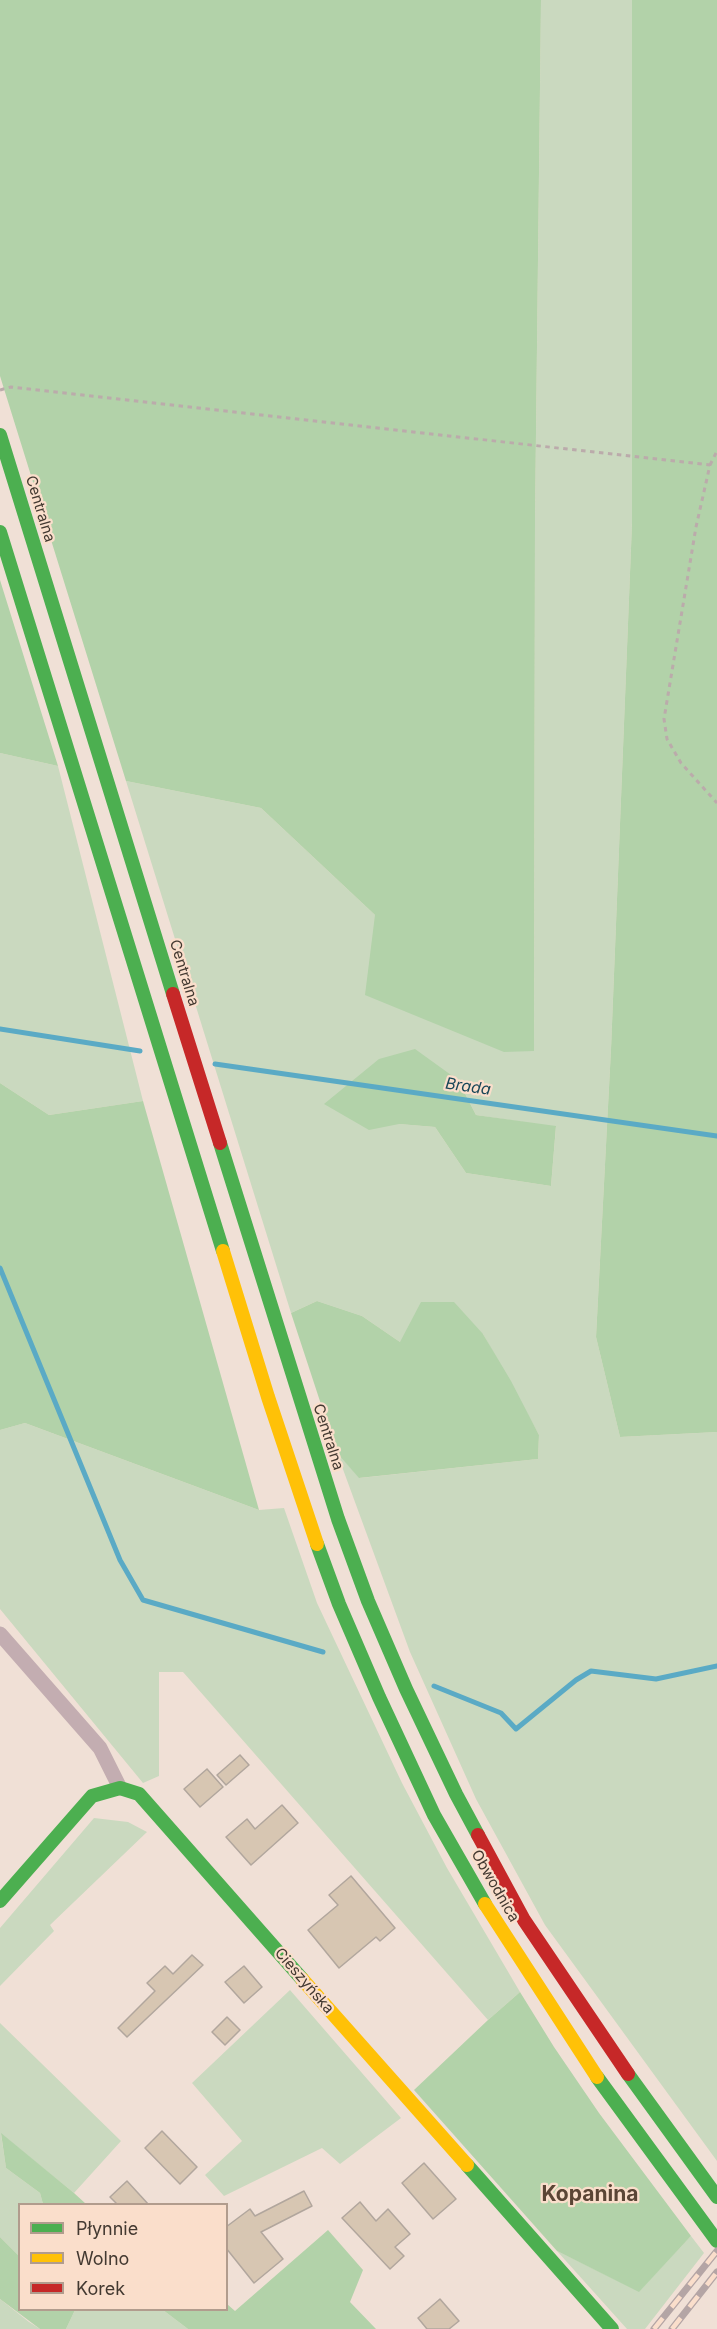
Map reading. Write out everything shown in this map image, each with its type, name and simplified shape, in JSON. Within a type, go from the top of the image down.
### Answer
[{"type":"main road","name":"Centralna","points":[[0,435],[257,1266],[338,1519]]},
{"type":"main road","name":"Obwodnica","points":[[0,532],[306,1513],[339,1604],[434,1815],[501,1931],[597,2077],[717,2241]]},
{"type":"main road","name":"Obwodnica","points":[[338,1519],[368,1601],[411,1699],[456,1794],[524,1920],[621,2064],[716,2196]]},
{"type":"main road","points":[[0,1901],[82,1805],[92,1796],[120,1788]]},
{"type":"main road","name":"Cieszyńska","points":[[120,1788],[139,1794],[149,1804],[612,2329]]},
{"type":"street","points":[[0,1634],[100,1748],[120,1788]]},
{"type":"path","points":[[0,390],[11,387],[23,388],[710,465]]},
{"type":"path","points":[[717,451],[710,465],[696,527],[664,719],[667,739],[681,763],[717,803]]},
{"type":"green space","points":[[0,0],[541,0],[535,520],[534,1051],[504,1052],[365,995],[375,915],[261,808],[126,781],[0,376]]},
{"type":"green space","points":[[541,0],[632,0],[632,523],[611,1049],[596,1337],[620,1437],[717,1432],[717,2161],[545,1925],[476,1799],[410,1652],[337,1453],[360,1478],[538,1459],[539,1435],[483,1334],[400,1342],[362,1316],[317,1301],[291,1313],[126,781],[261,808],[375,915],[534,1051],[535,520]],"holes":[[[458,1080],[476,1115],[556,1127],[551,1186],[466,1173],[435,1127],[399,1124]]]},
{"type":"green space","points":[[632,0],[717,0],[717,1432],[620,1437],[596,1337],[611,1049],[632,523]]},
{"type":"green space","points":[[0,580],[58,766],[0,753]]},
{"type":"green space","points":[[0,753],[58,766],[143,1101],[49,1115],[0,1083]]},
{"type":"green space","points":[[415,1049],[458,1080],[476,1115],[556,1126],[551,1186],[466,1173],[435,1127],[399,1124],[369,1130],[324,1104],[379,1059]]},
{"type":"green space","points":[[0,1083],[49,1115],[143,1101],[259,1510],[25,1423],[0,1430]]},
{"type":"green space","points":[[317,1301],[362,1316],[400,1342],[421,1302],[454,1302],[483,1334],[511,1381],[539,1435],[538,1459],[359,1478],[337,1453],[291,1313]]},
{"type":"green space","points":[[25,1423],[259,1510],[284,1508],[317,1603],[402,1783],[447,1868],[520,1992],[488,2020],[183,1672],[159,1672],[159,1776],[143,1783],[0,1609],[0,1430]]},
{"type":"green space","points":[[94,1818],[128,1822],[147,1832],[50,1925],[54,1931],[0,1986],[0,1928]]},
{"type":"green space","points":[[290,1990],[401,2118],[340,2164],[322,2148],[224,2196],[205,2175],[242,2141],[192,2083]]},
{"type":"green space","points":[[520,1992],[599,2113],[691,2236],[639,2292],[557,2251],[414,2090]]},
{"type":"green space","points":[[0,2023],[121,2141],[74,2193],[1,2134],[6,2168],[40,2193],[43,2203],[18,2203],[18,2255],[0,2237]]},
{"type":"green space","points":[[1,2133],[85,2203],[43,2203],[40,2193],[6,2168]]},
{"type":"green space","points":[[328,2230],[363,2270],[350,2302],[376,2329],[188,2329],[164,2311],[228,2311],[228,2305],[235,2311]]},
{"type":"green space","points":[[691,2236],[704,2253],[645,2329],[627,2329],[557,2251],[639,2291]]},
{"type":"green space","points":[[0,2237],[18,2255],[18,2311],[75,2311],[66,2329],[40,2329],[0,2299]]},
{"type":"green space","points":[[0,2299],[29,2322],[40,2329],[0,2329]]},
{"type":"green space","points":[[75,2311],[164,2311],[188,2329],[66,2329]]},
{"type":"building","points":[[240,1755],[249,1765],[226,1785],[217,1775]]},
{"type":"building","points":[[207,1769],[223,1787],[200,1807],[184,1789]]},
{"type":"building","points":[[282,1805],[298,1823],[251,1865],[226,1837],[247,1819],[255,1829]]},
{"type":"building","points":[[351,1876],[395,1928],[380,1941],[376,1937],[339,1968],[308,1930],[338,1905],[329,1895]]},
{"type":"building","points":[[192,1955],[203,1965],[127,2037],[118,2028],[155,1991],[147,1983],[165,1966],[173,1974]]},
{"type":"building","points":[[244,1966],[262,1987],[244,2003],[225,1982]]},
{"type":"building","points":[[227,2017],[240,2030],[225,2045],[212,2032]]},
{"type":"building","points":[[162,2131],[197,2167],[180,2184],[145,2148]]},
{"type":"building","points":[[424,2163],[456,2199],[433,2219],[402,2183]]},
{"type":"building","points":[[127,2181],[147,2203],[116,2203],[110,2197]]},
{"type":"building","points":[[304,2191],[312,2206],[261,2232],[283,2259],[254,2283],[228,2250],[228,2226],[250,2209],[255,2216]]},
{"type":"building","points":[[360,2202],[376,2221],[388,2209],[410,2234],[395,2247],[404,2256],[390,2269],[342,2218]]},
{"type":"building","points":[[440,2299],[459,2321],[449,2329],[427,2329],[418,2318]]},
{"type":"waterway","name":"Brada","points":[[0,1029],[140,1051]]},
{"type":"waterway","name":"Brada","points":[[215,1064],[717,1136]]},
{"type":"waterway","points":[[0,1268],[120,1560],[143,1600],[323,1652]]},
{"type":"waterway","points":[[434,1686],[501,1713],[516,1729],[576,1680],[591,1671],[656,1679],[717,1666]]},
{"type":"railway","points":[[654,2329],[717,2251]]},
{"type":"railway","points":[[672,2329],[717,2272]]},
{"type":"traffic: fast","points":[[0,435],[173,994]]},
{"type":"traffic: fast","points":[[0,532],[223,1251]]},
{"type":"traffic: fast","points":[[220,1143],[338,1519],[368,1601],[406,1689],[478,1835]]},
{"type":"traffic: fast","points":[[317,1544],[339,1604],[379,1697],[434,1815],[485,1904]]},
{"type":"traffic: fast","points":[[0,1901],[92,1796],[120,1788],[139,1794],[302,1979]]},
{"type":"traffic: fast","points":[[628,2074],[717,2197]]},
{"type":"traffic: fast","points":[[597,2077],[717,2241]]},
{"type":"traffic: fast","points":[[467,2165],[612,2329]]},
{"type":"traffic: slow","points":[[223,1251],[317,1544]]},
{"type":"traffic: slow","points":[[485,1904],[597,2077]]},
{"type":"traffic: slow","points":[[302,1979],[467,2165]]},
{"type":"traffic: jam","points":[[173,994],[220,1143]]},
{"type":"traffic: jam","points":[[478,1835],[524,1920],[628,2074]]},
{"type":"district","name":"Kopanina","points":[[590,2195]]}]
